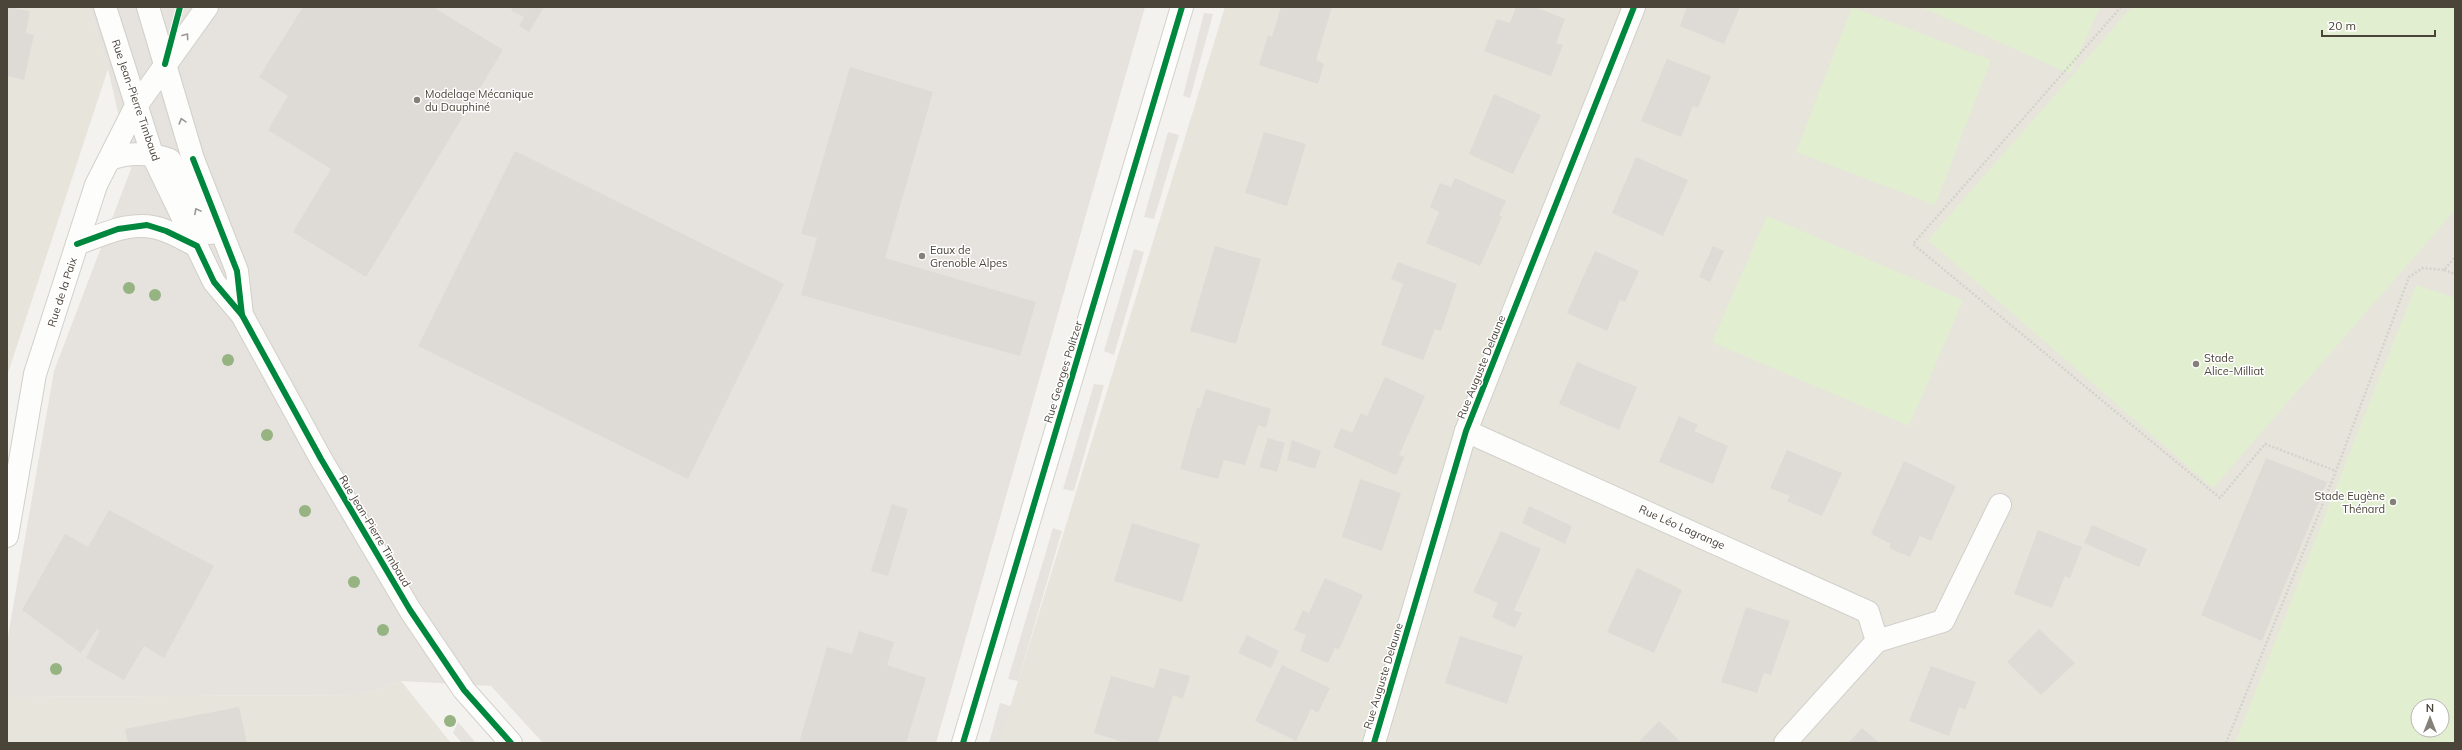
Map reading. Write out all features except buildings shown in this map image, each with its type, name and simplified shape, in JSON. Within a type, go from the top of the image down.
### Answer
[{"type":"street","name":"Rue Jean-Pierre Timbaud","points":[[105,7],[152,154],[214,282],[242,315],[321,458],[410,610],[464,690],[511,743]]},
{"type":"street","name":"Rue Jean-Pierre Timbaud","points":[[148,7],[193,159],[237,271],[242,315]]},
{"type":"street","name":"Rue de la Paix","points":[[7,536],[35,374],[96,185],[136,106],[207,7]]},
{"type":"street","name":"Rue Georges Politzer","points":[[963,743],[1182,7]]},
{"type":"street","name":"Rue Auguste Delaune","points":[[1374,743],[1466,432],[1634,7]]},
{"type":"street","points":[[110,159],[119,156],[152,154],[170,160],[211,234],[219,246],[229,251]]},
{"type":"street","points":[[77,244],[118,229],[147,226],[166,230],[197,246]]},
{"type":"street","name":"Rue Léo Lagrange","points":[[1466,432],[1868,612],[1877,641]]},
{"type":"street","points":[[1785,743],[1877,641],[1943,621],[2000,505]]},
{"type":"path","points":[[2121,7],[1913,244],[2220,498],[2265,444],[2336,470]]},
{"type":"path","points":[[2444,270],[2455,257]]},
{"type":"path","points":[[2226,743],[2336,470],[2410,277],[2423,268],[2444,270],[2455,274]]},
{"type":"shaded area","points":[[7,7],[89,7],[108,69],[7,376]]},
{"type":"shaded area","points":[[89,7],[1145,7],[936,743],[543,743],[491,686],[401,681],[360,695],[7,697],[7,642],[54,371],[131,169],[108,69]]},
{"type":"shaded area","points":[[1225,7],[2455,7],[2455,743],[999,743]]},
{"type":"shaded area","points":[[1204,13],[1213,14],[1190,98],[1183,96]]},
{"type":"shaded area","points":[[1168,132],[1179,135],[1154,219],[1144,217]]},
{"type":"shaded area","points":[[1134,249],[1144,252],[1114,355],[1104,351]]},
{"type":"shaded area","points":[[198,285],[228,353],[215,351],[191,297]]},
{"type":"shaded area","points":[[232,362],[264,430],[251,428],[226,375]]},
{"type":"shaded area","points":[[297,376],[311,380],[336,429],[330,440]]},
{"type":"shaded area","points":[[1094,384],[1104,385],[1074,491],[1063,489]]},
{"type":"shaded area","points":[[269,439],[305,503],[292,502],[264,451]]},
{"type":"shaded area","points":[[333,443],[345,443],[376,498],[371,510]]},
{"type":"shaded area","points":[[311,513],[350,578],[338,576],[306,525]]},
{"type":"shaded area","points":[[382,526],[395,527],[427,578],[423,591]]},
{"type":"shaded area","points":[[1053,528],[1062,531],[1018,681],[1008,679]]},
{"type":"shaded area","points":[[438,593],[472,640],[470,653],[425,594]]},
{"type":"shaded area","points":[[401,681],[451,743],[7,743],[7,697],[360,695]]},
{"type":"shaded area","points":[[1000,703],[1011,706],[1000,743],[989,743]]},
{"type":"shaded area","points":[[458,722],[476,743],[462,743],[453,733]]},
{"type":"green space","points":[[1852,7],[1991,60],[1935,205],[1796,152]]},
{"type":"green space","points":[[1921,7],[2100,7],[2070,74]]},
{"type":"green space","name":"Stade Alice-Milliat","points":[[2132,7],[2455,7],[2455,210],[2213,488],[1928,240]]},
{"type":"green space","points":[[1767,216],[1963,300],[1909,426],[1712,342]]},
{"type":"green space","name":"Stade Eugène Thénard","points":[[2416,285],[2455,298],[2455,743],[2235,743]]},
{"type":"cycle path","points":[[165,64],[180,7]]},
{"type":"cycle path","points":[[963,743],[1182,7]]},
{"type":"cycle path","points":[[1374,743],[1466,431],[1634,7]]},
{"type":"cycle path","points":[[193,159],[237,271],[242,315]]},
{"type":"cycle path","points":[[77,244],[118,229],[147,225],[166,231],[197,246],[214,282],[242,315],[321,459],[410,610],[464,690],[511,743]]},
{"type":"place","name":"Modelage Mécanique du Dauphiné","points":[[417,100]]},
{"type":"place","name":"Eaux de Grenoble Alpes","points":[[922,256]]},
{"type":"place","name":"Stade Alice-Milliat","points":[[2196,364]]},
{"type":"place","name":"Stade Eugène Thénard","points":[[2393,502]]}]
